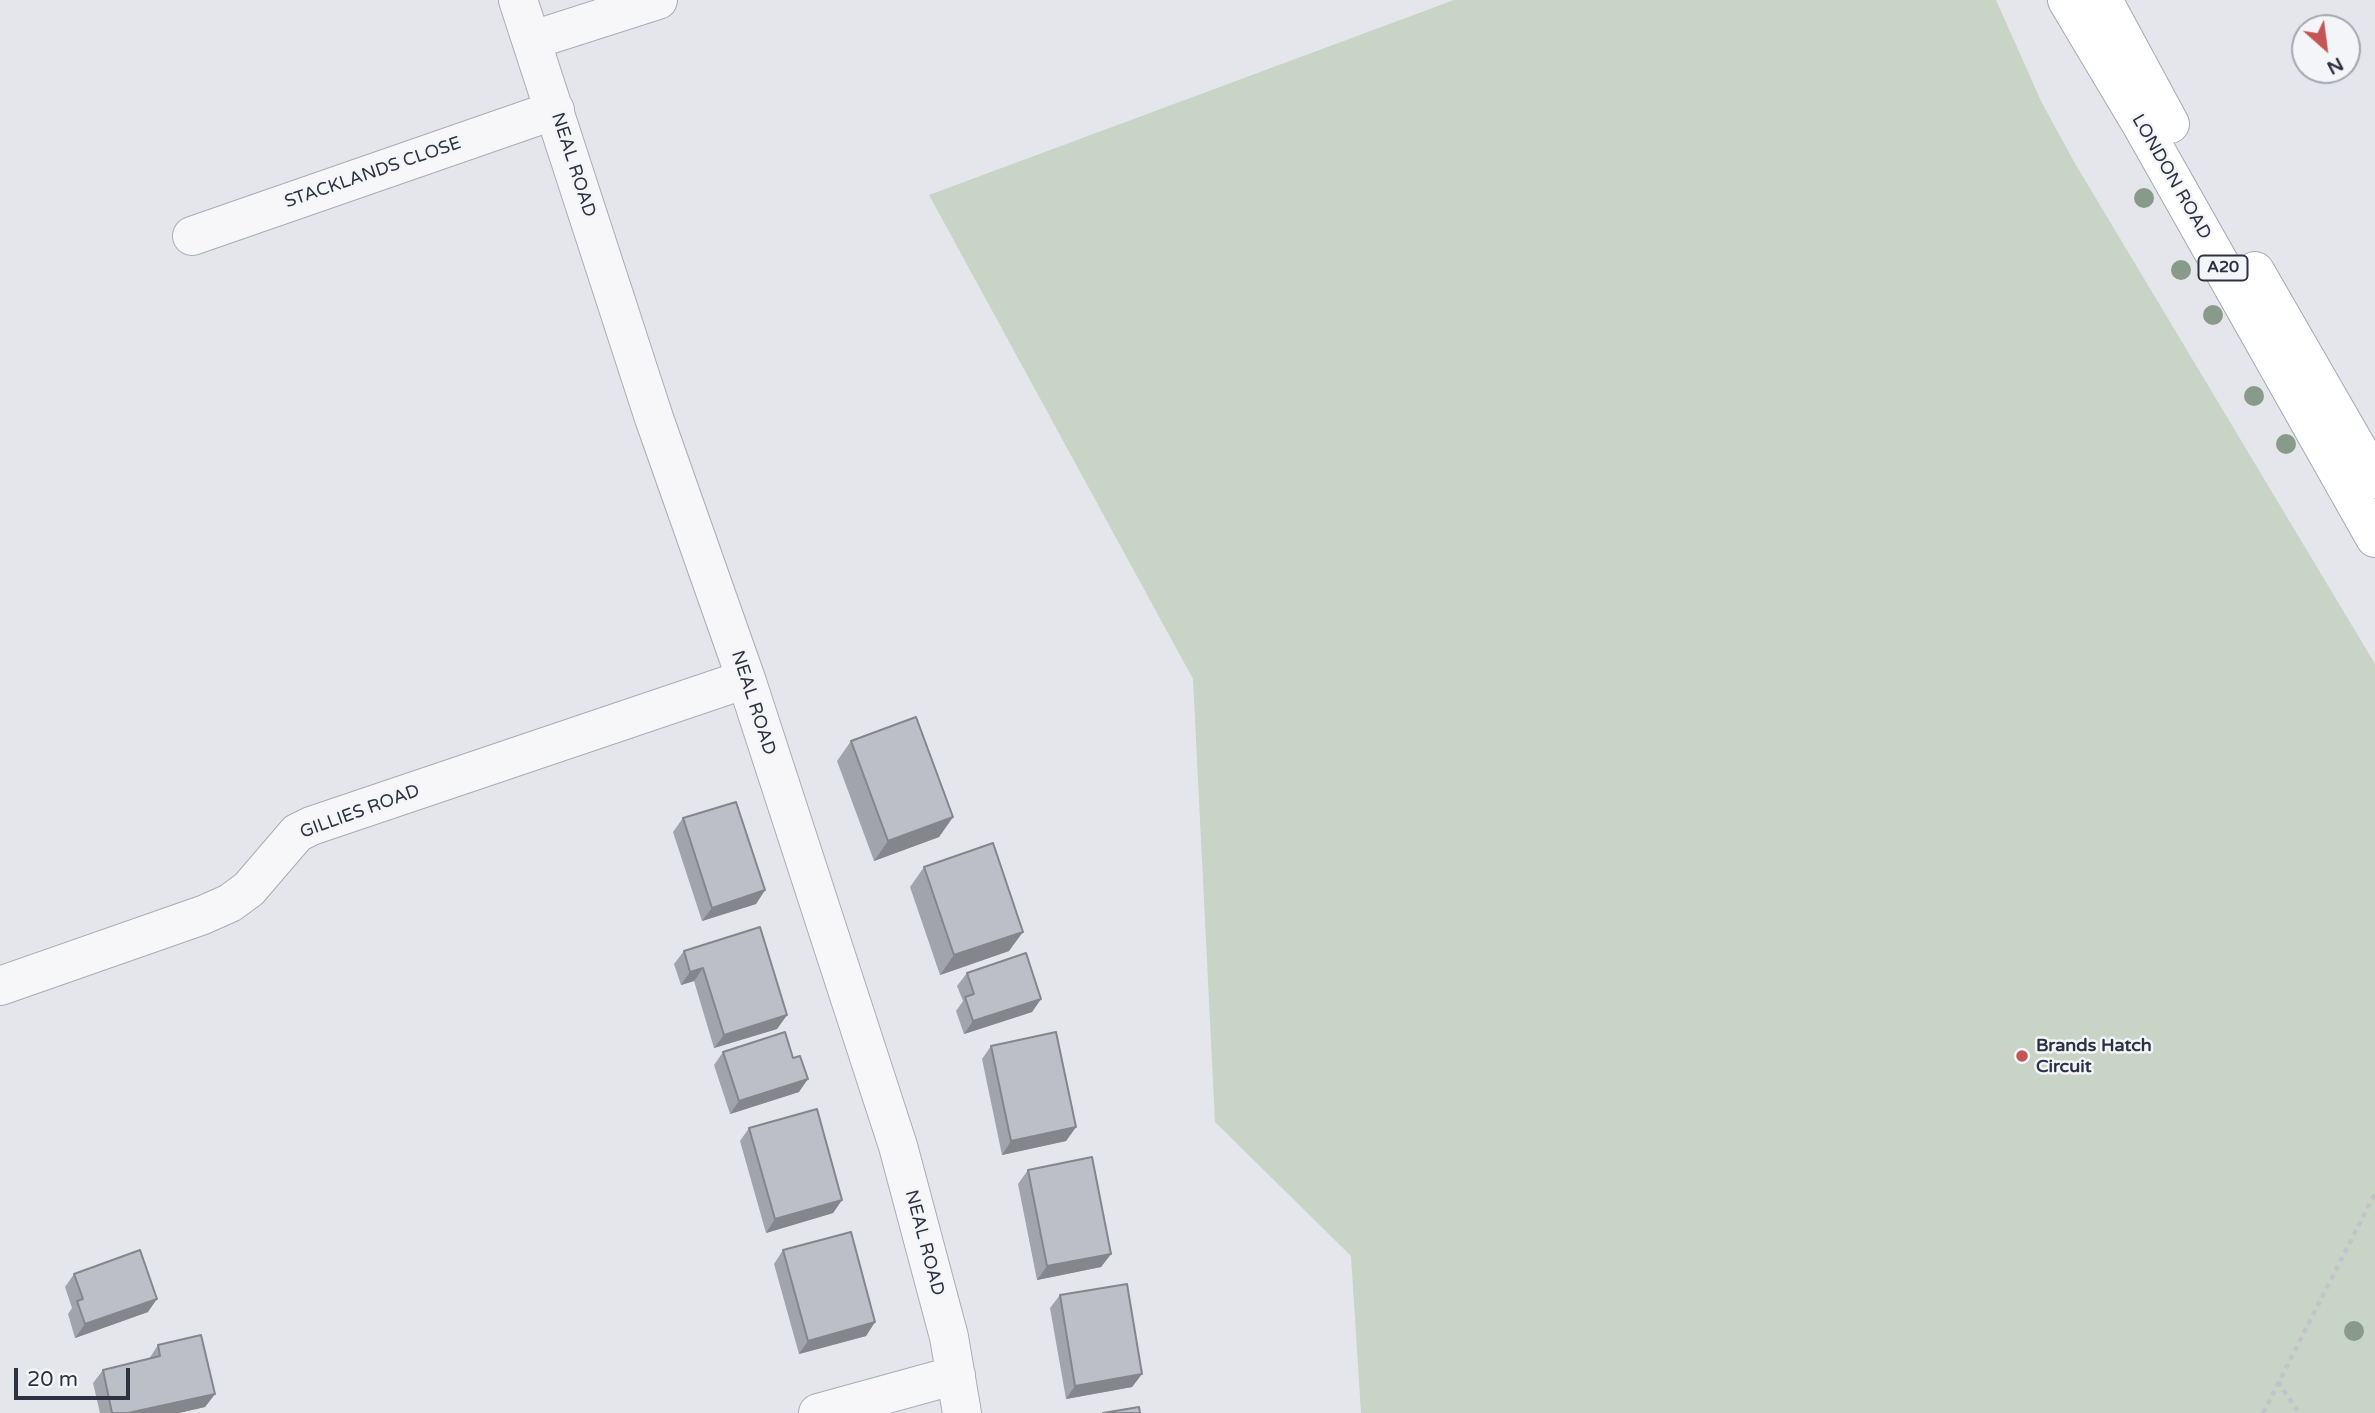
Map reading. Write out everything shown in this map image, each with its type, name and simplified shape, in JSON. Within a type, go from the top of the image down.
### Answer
[{"type":"main road","name":"LONDON ROAD","points":[[2067,0],[2148,136],[2375,538]]},
{"type":"main road","name":"LONDON ROAD","points":[[2103,0],[2164,112],[2375,479]]},
{"type":"street","name":"NEAL ROAD","points":[[518,0],[654,418],[746,680],[898,1146],[948,1338],[962,1413]]},
{"type":"street","points":[[533,40],[658,0]]},
{"type":"street","name":"STACKLANDS CLOSE","points":[[192,236],[555,110]]},
{"type":"street","name":"GILLIES ROAD","points":[[0,986],[203,915],[230,903],[249,890],[297,833],[312,826],[746,680]]},
{"type":"street","points":[[818,1413],[956,1375]]},
{"type":"path","points":[[2263,1413],[2375,1192]]},
{"type":"path","points":[[2277,1382],[2299,1413]]},
{"type":"green space","points":[[1454,0],[1996,0],[2041,101],[2073,160],[2375,664],[2375,1413],[1361,1413],[1351,1256],[1215,1122],[1193,679],[929,195]]},
{"type":"building","points":[[916,717],[953,817],[888,841],[851,741]]},
{"type":"building","points":[[736,802],[765,890],[712,908],[683,818]]},
{"type":"building","points":[[993,843],[1023,932],[954,955],[924,867]]},
{"type":"building","points":[[760,927],[787,1015],[724,1035],[703,968],[690,972],[684,951]]},
{"type":"building","points":[[1026,953],[1041,999],[973,1021],[965,997],[974,994],[967,973]]},
{"type":"building","points":[[785,1032],[793,1058],[800,1056],[808,1079],[739,1101],[723,1052]]},
{"type":"building","points":[[1056,1032],[1076,1127],[1011,1141],[991,1046]]},
{"type":"building","points":[[817,1109],[842,1200],[775,1219],[749,1128]]},
{"type":"building","points":[[1092,1157],[1111,1254],[1047,1266],[1028,1170]]},
{"type":"building","points":[[851,1232],[875,1322],[808,1341],[783,1250]]},
{"type":"building","points":[[140,1250],[157,1299],[85,1324],[77,1301],[83,1299],[74,1274]]},
{"type":"building","points":[[1127,1284],[1142,1374],[1075,1386],[1060,1295]]},
{"type":"building","points":[[201,1335],[215,1394],[128,1413],[112,1413],[103,1370],[160,1356],[158,1345]]},
{"type":"building","points":[[1139,1407],[1140,1413],[1103,1413]]},
{"type":"place","name":"Brands Hatch Circuit","points":[[2022,1056]]}]
